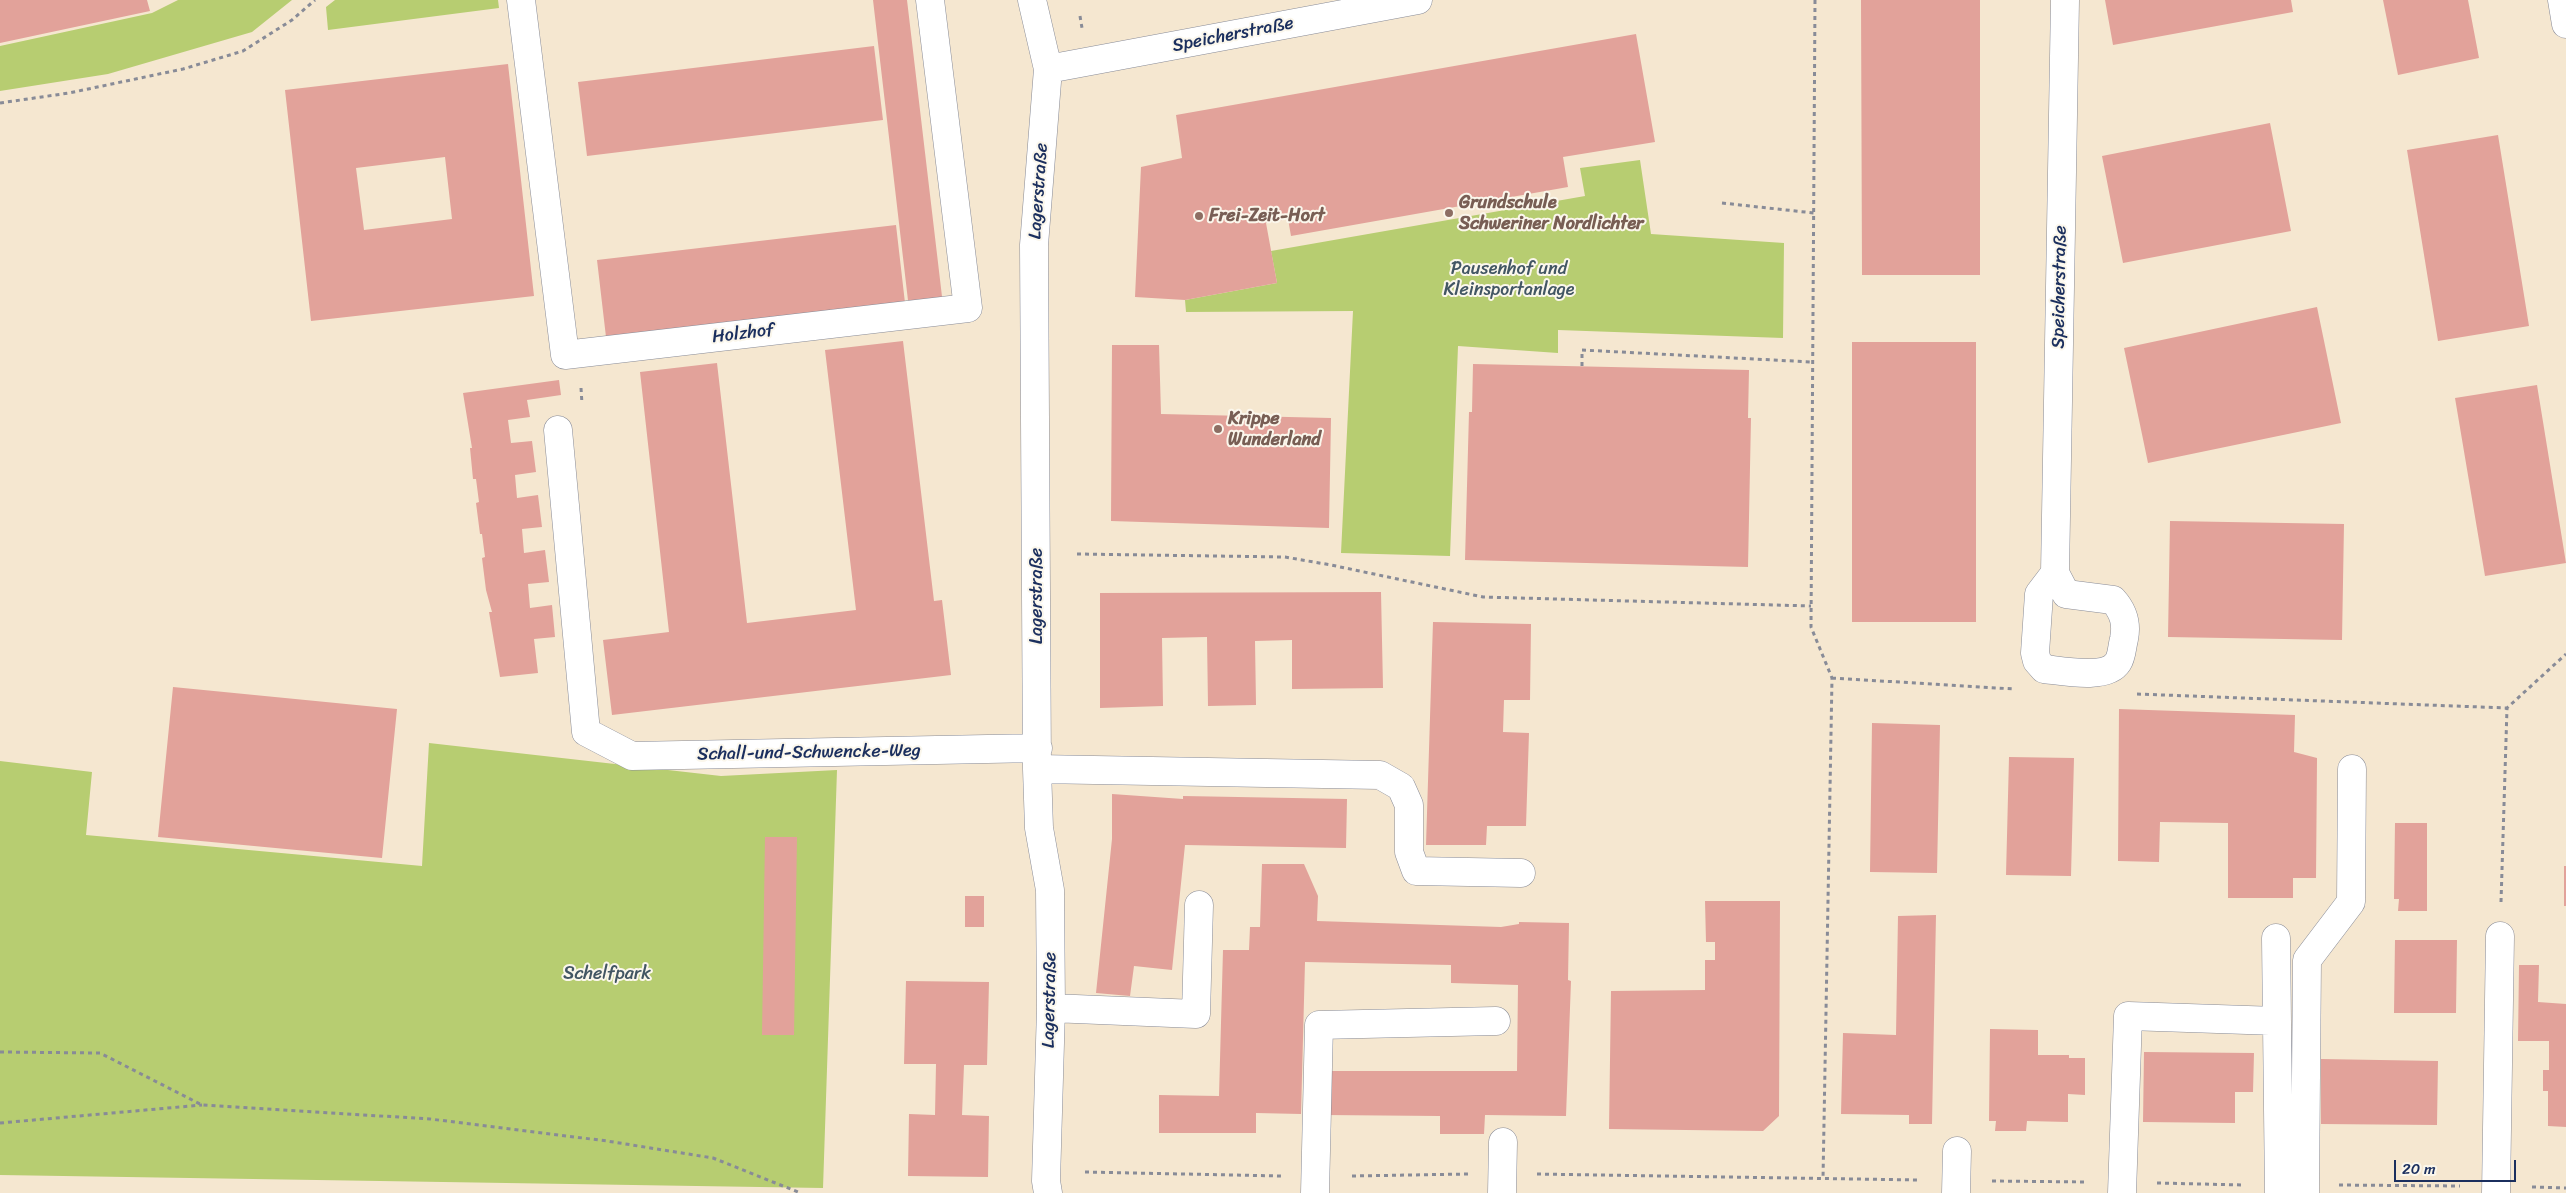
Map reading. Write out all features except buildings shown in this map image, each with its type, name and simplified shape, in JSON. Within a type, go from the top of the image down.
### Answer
[{"type":"street","name":"Holzhof","points":[[521,0],[565,355],[968,308],[930,0]]},
{"type":"street","name":"Lagerstraße","points":[[1032,0],[1048,69],[1034,245],[1037,758],[1039,828],[1050,890],[1051,1008],[1046,1181],[1048,1193]]},
{"type":"street","name":"Speicherstraße","points":[[1048,69],[1418,0]]},
{"type":"street","name":"Speicherstraße","points":[[2055,573],[2066,0]]},
{"type":"street","points":[[2562,0],[2566,24]]},
{"type":"street","name":"Schall-und-Schwencke-Weg","points":[[558,430],[586,732],[632,756],[1037,758],[1380,775],[1402,787],[1409,805],[1410,852],[1416,871],[1522,873]]},
{"type":"street","points":[[2292,1189],[2307,960],[2351,902],[2352,769]]},
{"type":"street","points":[[1051,1008],[1196,1014],[1200,905]]},
{"type":"street","points":[[2496,1190],[2500,936]]},
{"type":"street","points":[[2276,938],[2277,1022],[2292,1189]]},
{"type":"street","points":[[2122,1188],[2128,1016],[2277,1022]]},
{"type":"street","points":[[1315,1185],[1319,1025],[1496,1021]]},
{"type":"street","points":[[1502,1183],[1503,1142]]},
{"type":"street","points":[[1956,1186],[1957,1150]]},
{"type":"path","points":[[0,103],[69,93],[183,69],[243,51],[292,20],[316,0]]},
{"type":"path","points":[[1815,0],[1811,627],[1832,678],[1823,1179]]},
{"type":"path","points":[[1722,203],[1814,212]]},
{"type":"path","points":[[1582,366],[1582,350],[1812,362]]},
{"type":"path","points":[[1077,554],[1285,557],[1483,597],[1811,606]]},
{"type":"path","points":[[2130,694],[2506,708],[2566,654]]},
{"type":"path","points":[[1832,678],[2021,689]]},
{"type":"path","points":[[2500,936],[2506,708]]},
{"type":"path","points":[[0,1052],[100,1054],[202,1105]]},
{"type":"path","points":[[0,1124],[202,1105],[430,1119],[606,1141],[713,1158],[798,1192]]},
{"type":"path","points":[[1085,1172],[1315,1185],[1823,1179],[1956,1186],[2496,1190],[2566,1188]]},
{"type":"green space","points":[[178,0],[292,0],[252,32],[108,74],[0,91],[0,46],[152,13]]},
{"type":"green space","points":[[335,0],[498,0],[499,8],[328,30],[326,7]]},
{"type":"green space","name":"Pausenhof und Kleinsportanlage","points":[[1640,160],[1651,234],[1784,243],[1783,338],[1558,330],[1558,353],[1458,346],[1450,556],[1341,553],[1353,311],[1186,312],[1185,300],[1277,283],[1271,251],[1585,196],[1580,168]]},
{"type":"green space","name":"Schelfpark","points":[[429,743],[721,776],[837,770],[823,1188],[0,1175],[0,761],[92,772],[86,835],[422,866]]},
{"type":"place","name":"Grundschule Schweriner Nordlichter","points":[[1449,213]]},
{"type":"place","name":"Frei-Zeit-Hort","points":[[1199,216]]},
{"type":"place","name":"Krippe Wunderland","points":[[1218,429]]}]
